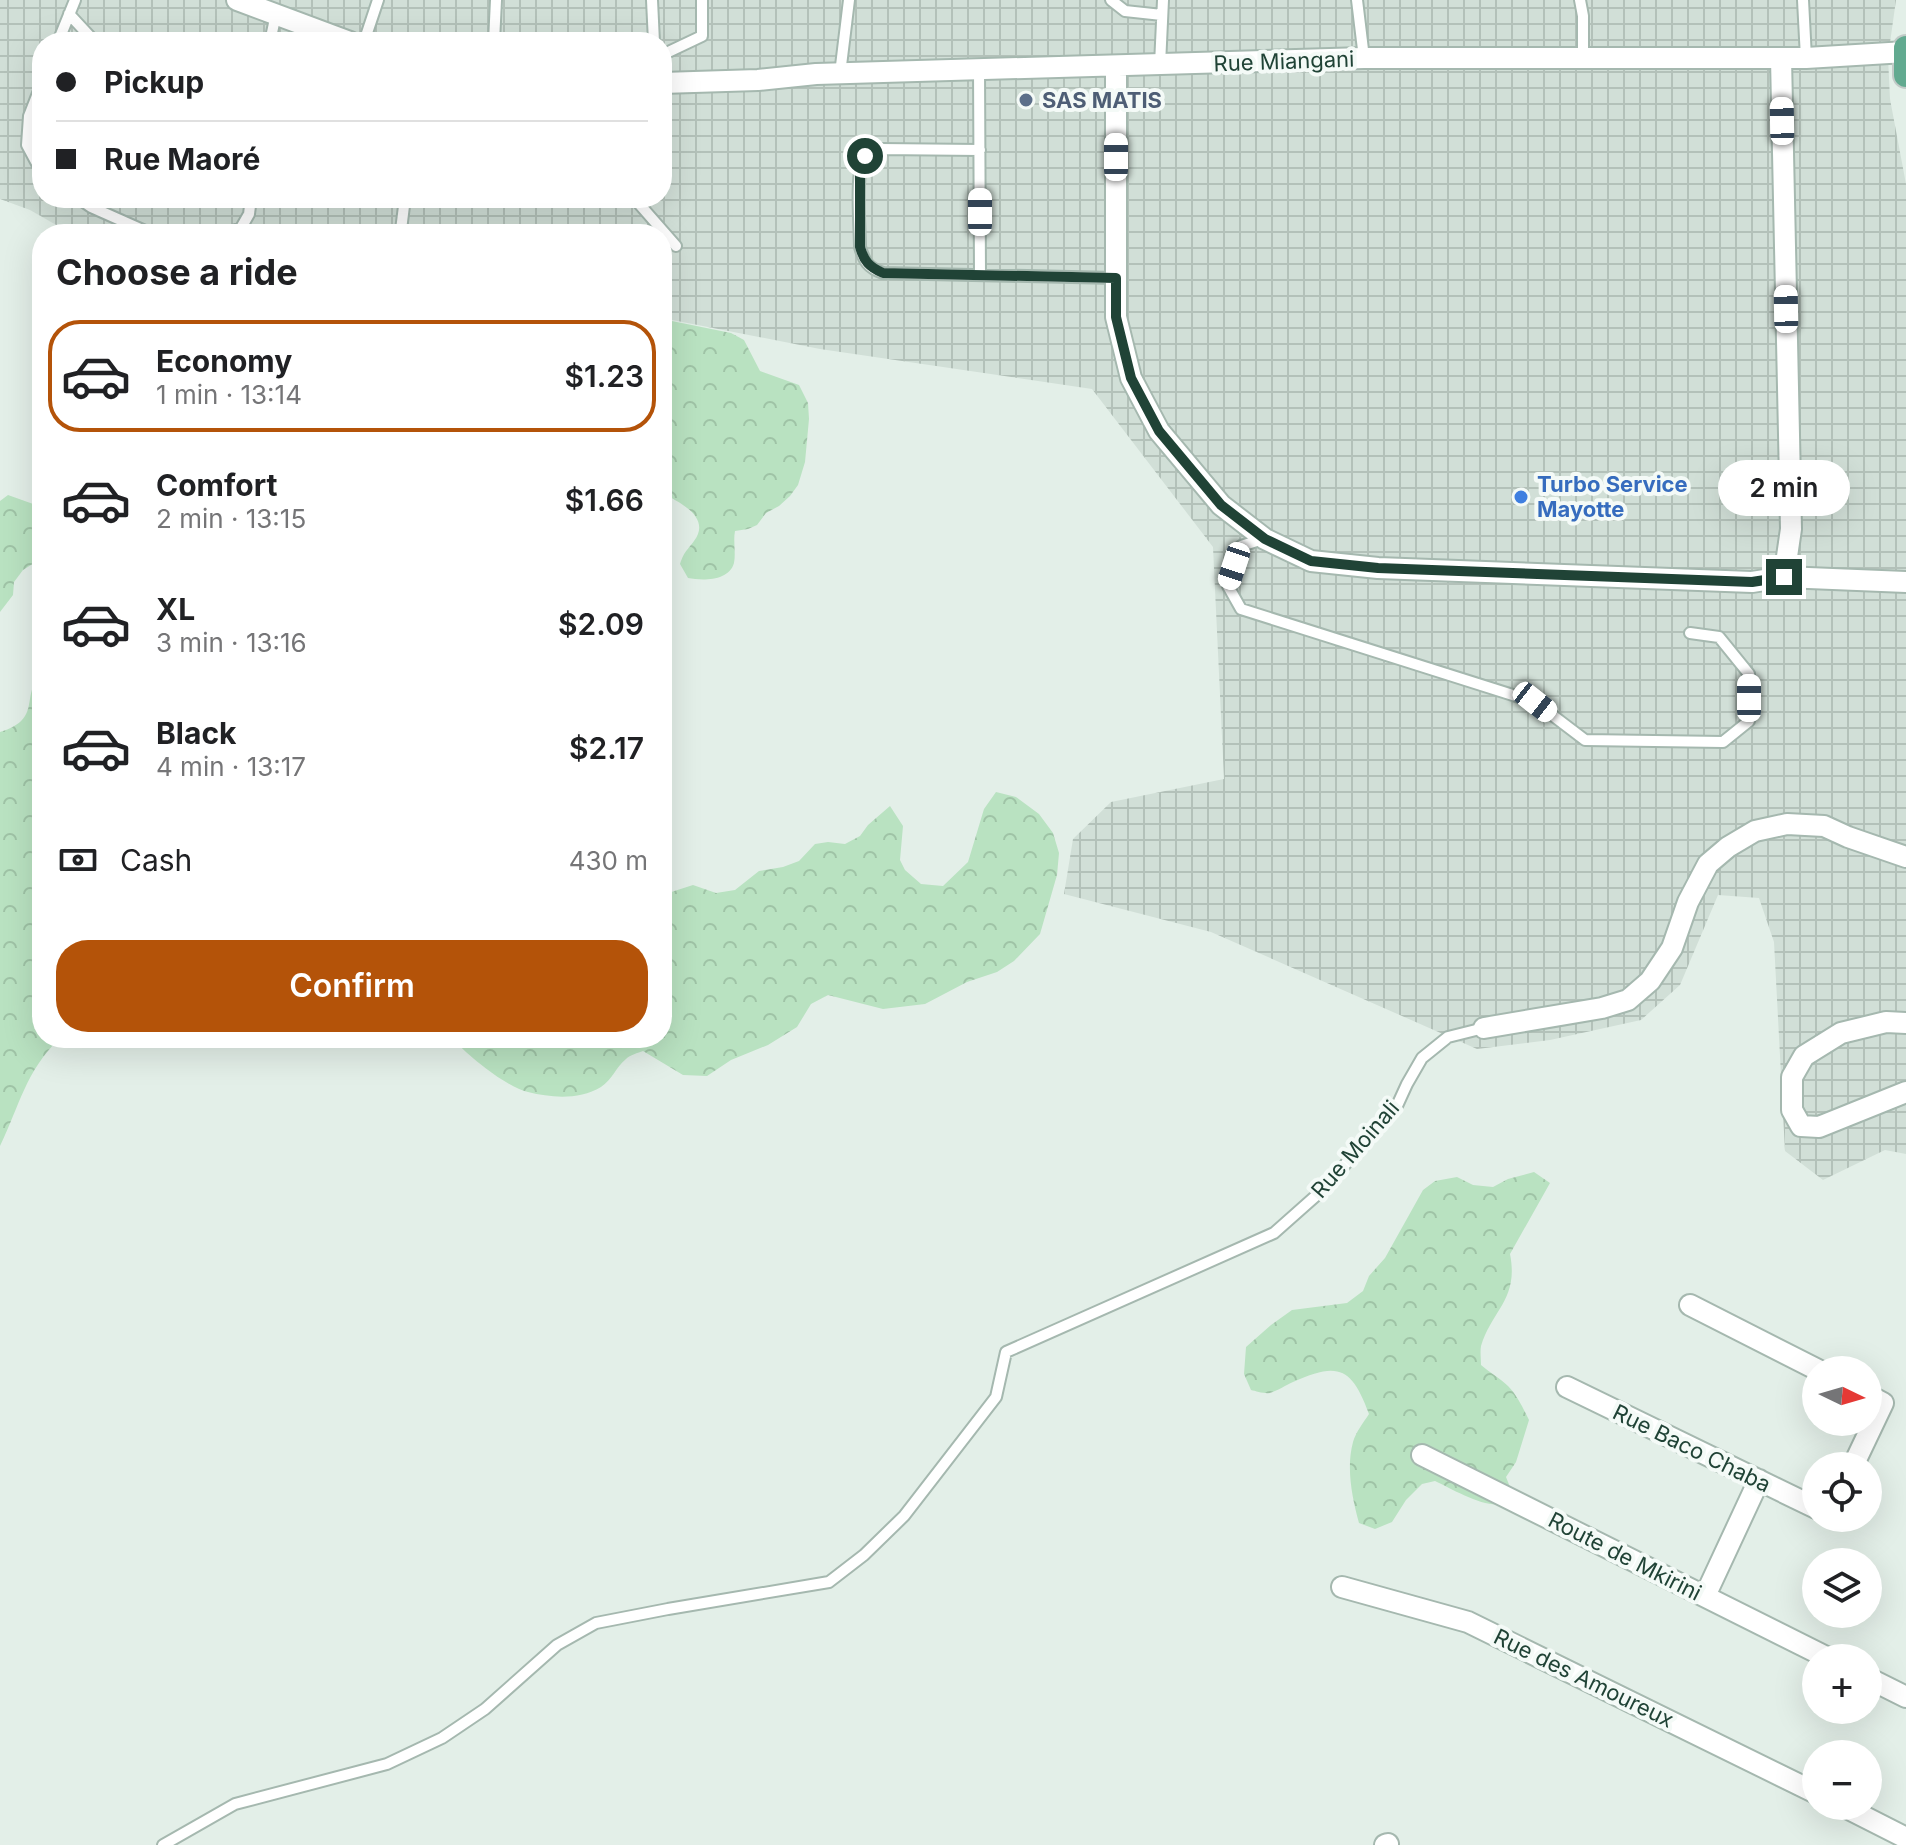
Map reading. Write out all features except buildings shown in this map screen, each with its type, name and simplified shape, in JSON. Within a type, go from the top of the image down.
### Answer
[{"type":"main road","points":[[1906,51],[1906,75]]},
{"type":"street","points":[[237,0],[324,32]]},
{"type":"street","name":"Rue Miangani","points":[[672,83],[979,68],[1364,58],[1806,58],[1906,51]]},
{"type":"street","points":[[1781,58],[1791,529],[1784,577]]},
{"type":"street","points":[[1116,66],[1116,317],[1131,378],[1159,431],[1221,505],[1265,539],[1311,561],[1378,568],[1752,582],[1784,577],[1906,582]]},
{"type":"street","name":"Rue Moinali","points":[[1484,1028],[1602,1008],[1628,1000],[1650,981],[1672,948],[1688,902],[1708,864],[1728,847],[1755,831],[1787,824],[1824,826],[1906,857]]},
{"type":"street","points":[[1906,1023],[1886,1022],[1841,1033],[1804,1056],[1792,1077],[1792,1110],[1801,1126],[1819,1127],[1906,1092]]},
{"type":"street","points":[[1690,1305],[1802,1362]]},
{"type":"street","name":"Rue Baco Chaba","points":[[1567,1387],[1802,1501]]},
{"type":"street","name":"Route de Mkirini","points":[[1422,1455],[1802,1645]]},
{"type":"street","points":[[1705,1596],[1759,1480]]},
{"type":"street","name":"Rue des Amoureux","points":[[1342,1587],[1468,1622],[1802,1786]]},
{"type":"street","points":[[1882,1685],[1906,1697]]},
{"type":"street","points":[[1871,1820],[1906,1838]]},
{"type":"lane","points":[[62,32],[75,0]]},
{"type":"lane","points":[[367,32],[378,0]]},
{"type":"lane","points":[[494,32],[496,0]]},
{"type":"lane","points":[[652,0],[654,32]]},
{"type":"lane","points":[[672,50],[702,36],[702,0]]},
{"type":"lane","points":[[840,74],[849,0]]},
{"type":"lane","points":[[1111,0],[1125,11],[1162,15]]},
{"type":"lane","points":[[1160,65],[1163,0]]},
{"type":"lane","points":[[1357,0],[1364,58]]},
{"type":"lane","points":[[1580,0],[1583,59]]},
{"type":"lane","points":[[1803,0],[1806,58]]},
{"type":"lane","points":[[69,14],[86,32]]},
{"type":"lane","points":[[272,32],[276,14]]},
{"type":"lane","points":[[979,68],[980,275]]},
{"type":"lane","points":[[32,108],[27,145],[32,154]]},
{"type":"lane","points":[[980,150],[880,149],[865,156],[861,163],[860,247],[863,258],[873,269],[883,273],[1116,278]]},
{"type":"lane","points":[[93,208],[129,224]]},
{"type":"lane","points":[[643,208],[657,224]]},
{"type":"lane","points":[[672,241],[676,246]]},
{"type":"lane","points":[[1265,539],[1241,546],[1228,586],[1241,609],[1535,702],[1585,740],[1723,742],[1749,721],[1749,674],[1719,637],[1690,633]]},
{"type":"lane","name":"Rue Moinali","points":[[163,1845],[235,1804],[387,1764],[442,1738],[485,1709],[557,1645],[596,1623],[829,1582],[864,1555],[904,1516],[996,1397],[1006,1352],[1274,1233],[1327,1186],[1396,1108],[1422,1058],[1448,1037],[1484,1028]]},
{"type":"shaded area","points":[[0,0],[1896,0],[1888,57],[1890,99],[1906,184],[1906,1154],[1885,1150],[1823,1180],[1785,1151],[1774,942],[1759,898],[1718,895],[1680,985],[1641,1020],[1550,1040],[1477,1049],[1211,932],[1064,894],[1073,839],[1111,802],[1224,779],[1213,547],[1092,389],[820,349],[672,320],[672,224],[54,224],[30,210],[0,199]]},
{"type":"green space","points":[[672,321],[731,333],[744,340],[760,371],[799,385],[808,403],[809,419],[805,462],[798,485],[757,525],[735,531],[734,563],[727,573],[715,578],[688,578],[680,564],[694,541],[699,525],[691,511],[672,498]]},
{"type":"green space","points":[[8,495],[32,504],[32,564],[14,582],[13,595],[0,612],[0,501]]},
{"type":"green space","points":[[32,690],[32,1048],[51,1048],[24,1089],[0,1146],[0,732],[13,727],[27,713]]},
{"type":"green space","points":[[996,792],[1016,797],[1039,814],[1053,833],[1059,853],[1057,875],[1040,934],[1014,961],[997,972],[967,982],[925,1004],[883,1009],[828,995],[811,1004],[797,1027],[768,1045],[731,1060],[707,1076],[683,1075],[643,1051],[626,1059],[601,1087],[575,1096],[546,1096],[519,1089],[487,1070],[462,1048],[672,1048],[672,892],[693,885],[716,893],[735,890],[759,871],[799,861],[815,844],[845,844],[860,836],[890,806],[903,826],[900,860],[905,870],[921,884],[943,886],[968,862],[984,809]]},
{"type":"green space","points":[[1534,1172],[1550,1183],[1510,1254],[1512,1269],[1508,1293],[1481,1348],[1481,1365],[1511,1390],[1529,1420],[1516,1462],[1506,1477],[1510,1487],[1502,1504],[1477,1501],[1435,1481],[1422,1484],[1406,1500],[1392,1522],[1375,1529],[1359,1523],[1352,1493],[1350,1462],[1354,1438],[1369,1414],[1356,1387],[1350,1378],[1333,1371],[1309,1375],[1270,1393],[1251,1390],[1244,1374],[1246,1347],[1292,1310],[1347,1303],[1363,1291],[1369,1276],[1385,1258],[1423,1190],[1435,1181],[1457,1177],[1473,1185],[1493,1187]]},
{"type":"place","name":"SAS MATIS","points":[[1026,100]]},
{"type":"place","name":"Turbo Service Mayotte","points":[[1521,497]]},
{"type":"route","points":[[865,156],[860,172],[860,247],[867,265],[883,273],[1116,278],[1116,317],[1131,378],[1159,431],[1221,505],[1265,539],[1311,561],[1378,568],[1752,582],[1784,577]]}]
